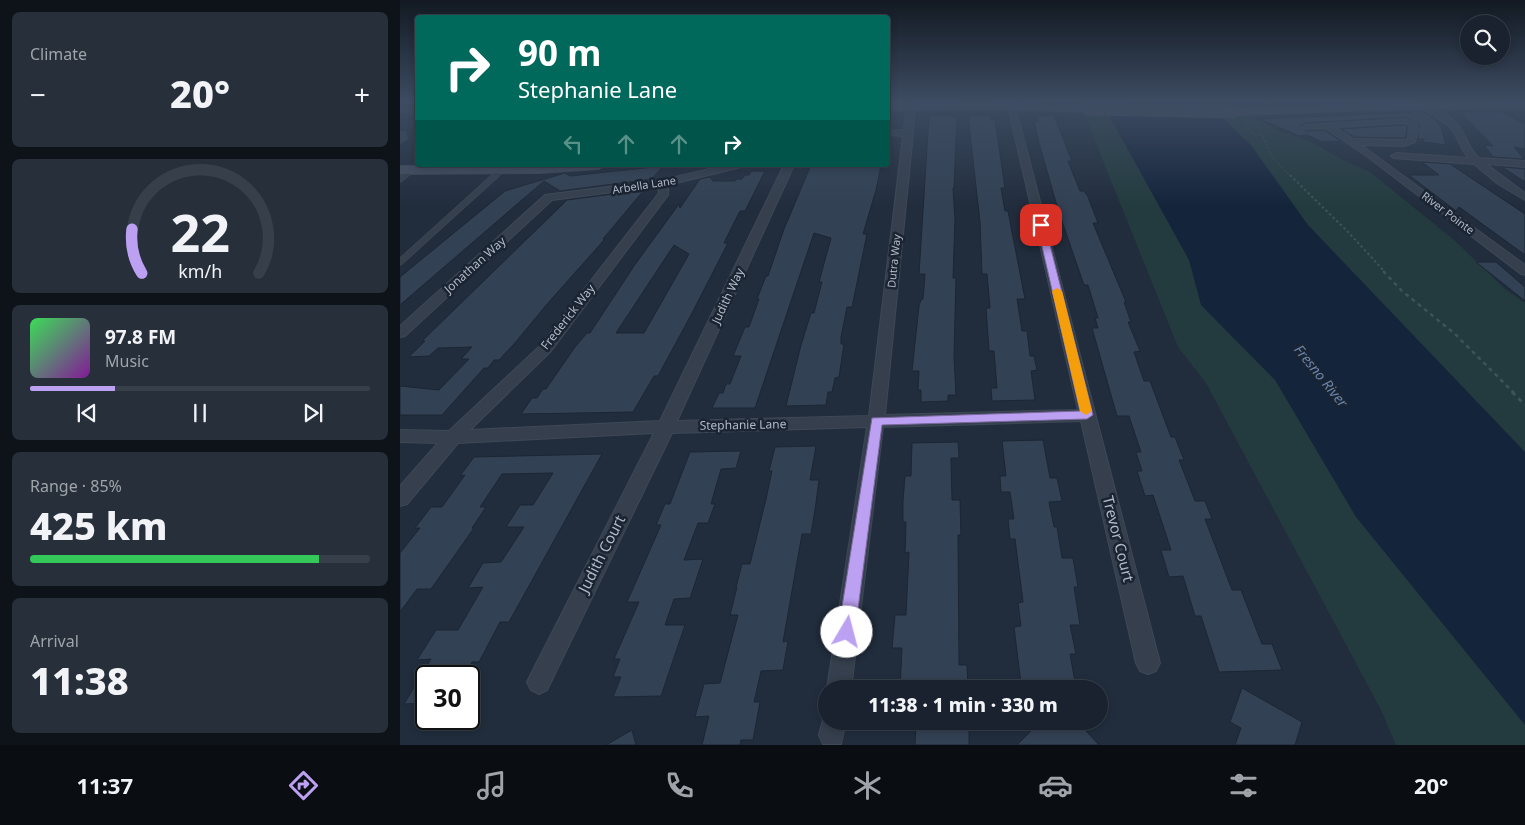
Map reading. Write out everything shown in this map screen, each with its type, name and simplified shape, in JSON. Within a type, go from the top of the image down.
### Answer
[{"type":"street","name":"Dutra Way","points":[[840,680],[876,421],[909,136]]},
{"type":"street","name":"Trevor Court","points":[[1019,136],[1148,663]]},
{"type":"street","name":"River Pointe","points":[[1342,136],[1371,155],[1525,271]]},
{"type":"street","points":[[1357,145],[1404,143],[1412,140],[1413,136]]},
{"type":"street","points":[[1460,136],[1465,148],[1477,161],[1499,181],[1525,198]]},
{"type":"street","name":"River Pointe","points":[[1357,145],[1430,159],[1525,164]]},
{"type":"street","name":"River Pointe","points":[[1371,155],[1393,153]]},
{"type":"street","points":[[400,162],[410,167],[505,167]]},
{"type":"street","name":"Arbella Lane","points":[[549,197],[663,184],[730,167]]},
{"type":"street","name":"Judith Way","points":[[666,426],[788,167]]},
{"type":"street","name":"Frederick Way","points":[[400,499],[453,437],[546,348],[664,192],[663,184]]},
{"type":"street","name":"Jonathan Way","points":[[400,332],[549,197]]},
{"type":"street","name":"Stephanie Lane","points":[[400,436],[453,437],[666,426],[1087,415]]},
{"type":"street","name":"Judith Court","points":[[539,682],[666,426]]},
{"type":"lane","points":[[400,178],[410,167]]},
{"type":"lane","points":[[400,262],[505,167]]},
{"type":"path","points":[[1262,136],[1273,158],[1312,199],[1349,233],[1402,290],[1454,333],[1525,405]]},
{"type":"green space","points":[[1093,136],[1293,136],[1311,142],[1341,159],[1370,172],[1454,240],[1505,289],[1525,303],[1525,745],[1396,745],[1381,710],[1206,383],[1178,347]]},
{"type":"water","name":"Fresno River","points":[[1120,136],[1241,136],[1251,145],[1308,225],[1525,452],[1525,725],[1356,517],[1275,380],[1201,305],[1189,260]]},
{"type":"building","points":[[928,136],[956,136],[953,188],[955,220],[953,278],[956,278],[954,356],[956,395],[948,395],[948,401],[921,402],[921,390],[918,390],[919,371],[912,371],[919,306],[923,299],[925,274],[919,274]]},
{"type":"building","points":[[970,136],[997,136],[1005,188],[1001,188],[1005,211],[1008,211],[1025,299],[1017,299],[1022,331],[1027,331],[1030,356],[1034,356],[1037,370],[1031,371],[1035,400],[992,401],[991,388],[997,388],[994,351],[989,351],[986,308],[990,308],[987,274],[982,274],[980,222]]},
{"type":"building","points":[[1037,136],[1062,136],[1072,161],[1068,161],[1080,191],[1084,191],[1088,197],[1098,223],[1093,223],[1126,302],[1124,302],[1131,322],[1128,322],[1140,351],[1134,352],[1144,381],[1150,381],[1171,437],[1175,437],[1184,460],[1179,460],[1195,501],[1205,501],[1212,519],[1205,519],[1232,590],[1241,590],[1262,644],[1272,644],[1282,670],[1219,672],[1201,616],[1195,616],[1183,576],[1169,577],[1161,550],[1171,550],[1153,495],[1145,496],[1137,471],[1142,471],[1136,452],[1141,452],[1129,416],[1117,416],[1092,328],[1098,328],[1095,318],[1098,318],[1088,285],[1084,285],[1059,213]]},
{"type":"building","points":[[1309,136],[1333,136],[1341,141],[1322,142]]},
{"type":"building","points":[[1352,136],[1406,136],[1403,138]]},
{"type":"building","points":[[1418,136],[1443,136],[1446,145],[1423,142],[1424,139],[1418,139]]},
{"type":"building","points":[[1483,136],[1525,136],[1525,149],[1514,147],[1524,159],[1493,157],[1484,145],[1493,146]]},
{"type":"building","points":[[1422,162],[1450,164],[1525,214],[1525,255],[1459,207],[1456,211],[1409,175],[1439,175]]},
{"type":"building","points":[[662,167],[652,179],[560,191],[544,181],[400,305],[400,277],[505,191],[565,173],[570,176]]},
{"type":"building","points":[[810,167],[881,167],[863,234],[867,234],[852,307],[847,307],[841,337],[841,344],[844,344],[839,377],[835,378],[832,392],[828,392],[826,405],[786,406],[801,345],[811,313],[814,313],[822,282],[819,282],[831,238],[814,233],[755,408],[712,408],[719,393],[723,393],[726,384],[730,384],[741,356],[733,356],[745,327],[749,327],[759,299],[757,299],[766,276],[768,276],[784,229]]},
{"type":"building","points":[[1502,167],[1525,169],[1525,182]]},
{"type":"building","points":[[751,171],[765,171],[745,211],[740,211],[724,243],[728,243],[658,376],[654,376],[633,412],[521,414],[532,398],[537,398],[543,389],[546,389],[575,347],[587,333],[590,333],[634,266],[679,204],[680,208],[700,179],[710,177],[713,181],[735,181],[742,179],[745,175],[749,175]],"holes":[[[674,245],[689,254],[644,333],[616,333]]]},
{"type":"building","points":[[644,190],[603,239],[605,239],[514,344],[499,360],[494,360],[488,368],[484,368],[442,415],[400,415],[400,386],[439,390],[469,359],[461,359],[472,347],[438,348],[429,356],[409,357],[425,341],[422,341],[567,200]]},
{"type":"building","points":[[1476,262],[1496,262],[1525,287],[1525,301]]},
{"type":"building","points":[[1043,440],[1050,478],[1057,478],[1062,501],[1049,502],[1054,527],[1057,527],[1062,558],[1073,558],[1078,587],[1074,587],[1080,625],[1070,625],[1076,654],[1070,654],[1075,680],[1021,680],[1014,627],[1021,626],[1018,603],[1023,602],[1015,539],[1010,539],[1008,519],[1014,519],[1010,492],[1001,492],[1000,476],[1006,476],[1002,441]]},
{"type":"building","points":[[958,442],[959,458],[951,458],[952,500],[960,500],[961,535],[958,535],[959,665],[967,665],[968,680],[900,680],[902,648],[892,648],[895,615],[906,615],[909,552],[905,553],[906,522],[903,522],[903,501],[905,476],[911,476],[912,443]]},
{"type":"building","points":[[816,446],[810,480],[819,480],[815,510],[811,534],[802,534],[783,642],[788,641],[783,670],[761,671],[754,702],[760,702],[753,740],[741,740],[740,745],[702,745],[709,716],[695,717],[704,684],[720,683],[738,615],[730,615],[736,587],[742,564],[750,564],[772,471],[769,471],[775,447]]},
{"type":"building","points":[[741,451],[736,468],[721,469],[711,504],[715,504],[708,523],[698,523],[684,560],[703,559],[690,598],[674,599],[665,625],[685,625],[661,696],[613,697],[621,677],[613,677],[620,659],[614,659],[639,602],[627,602],[661,525],[656,525],[665,504],[670,504],[690,452]]},
{"type":"building","points":[[602,454],[509,622],[500,622],[479,662],[472,662],[470,665],[427,665],[431,659],[417,660],[436,630],[458,630],[483,587],[468,588],[483,563],[501,562],[524,527],[506,527],[520,505],[533,505],[553,473],[502,474],[480,507],[486,507],[472,528],[474,528],[431,589],[417,589],[400,612],[400,553],[420,528],[415,528],[431,507],[442,507],[465,475],[460,476],[474,457]]},
{"type":"building","points":[[415,686],[415,704],[404,704]]},
{"type":"building","points":[[1242,688],[1302,722],[1295,745],[1235,745],[1241,728],[1230,722]]},
{"type":"building","points":[[632,730],[636,745],[606,745]]},
{"type":"building","points":[[916,730],[969,730],[969,745],[915,745]]},
{"type":"building","points":[[1032,730],[1085,730],[1099,745],[1017,745]]},
{"type":"slow traffic","points":[[1057,291],[1086,411]]},
{"type":"route","points":[[847,632],[876,421],[1087,415],[1041,225]]}]
